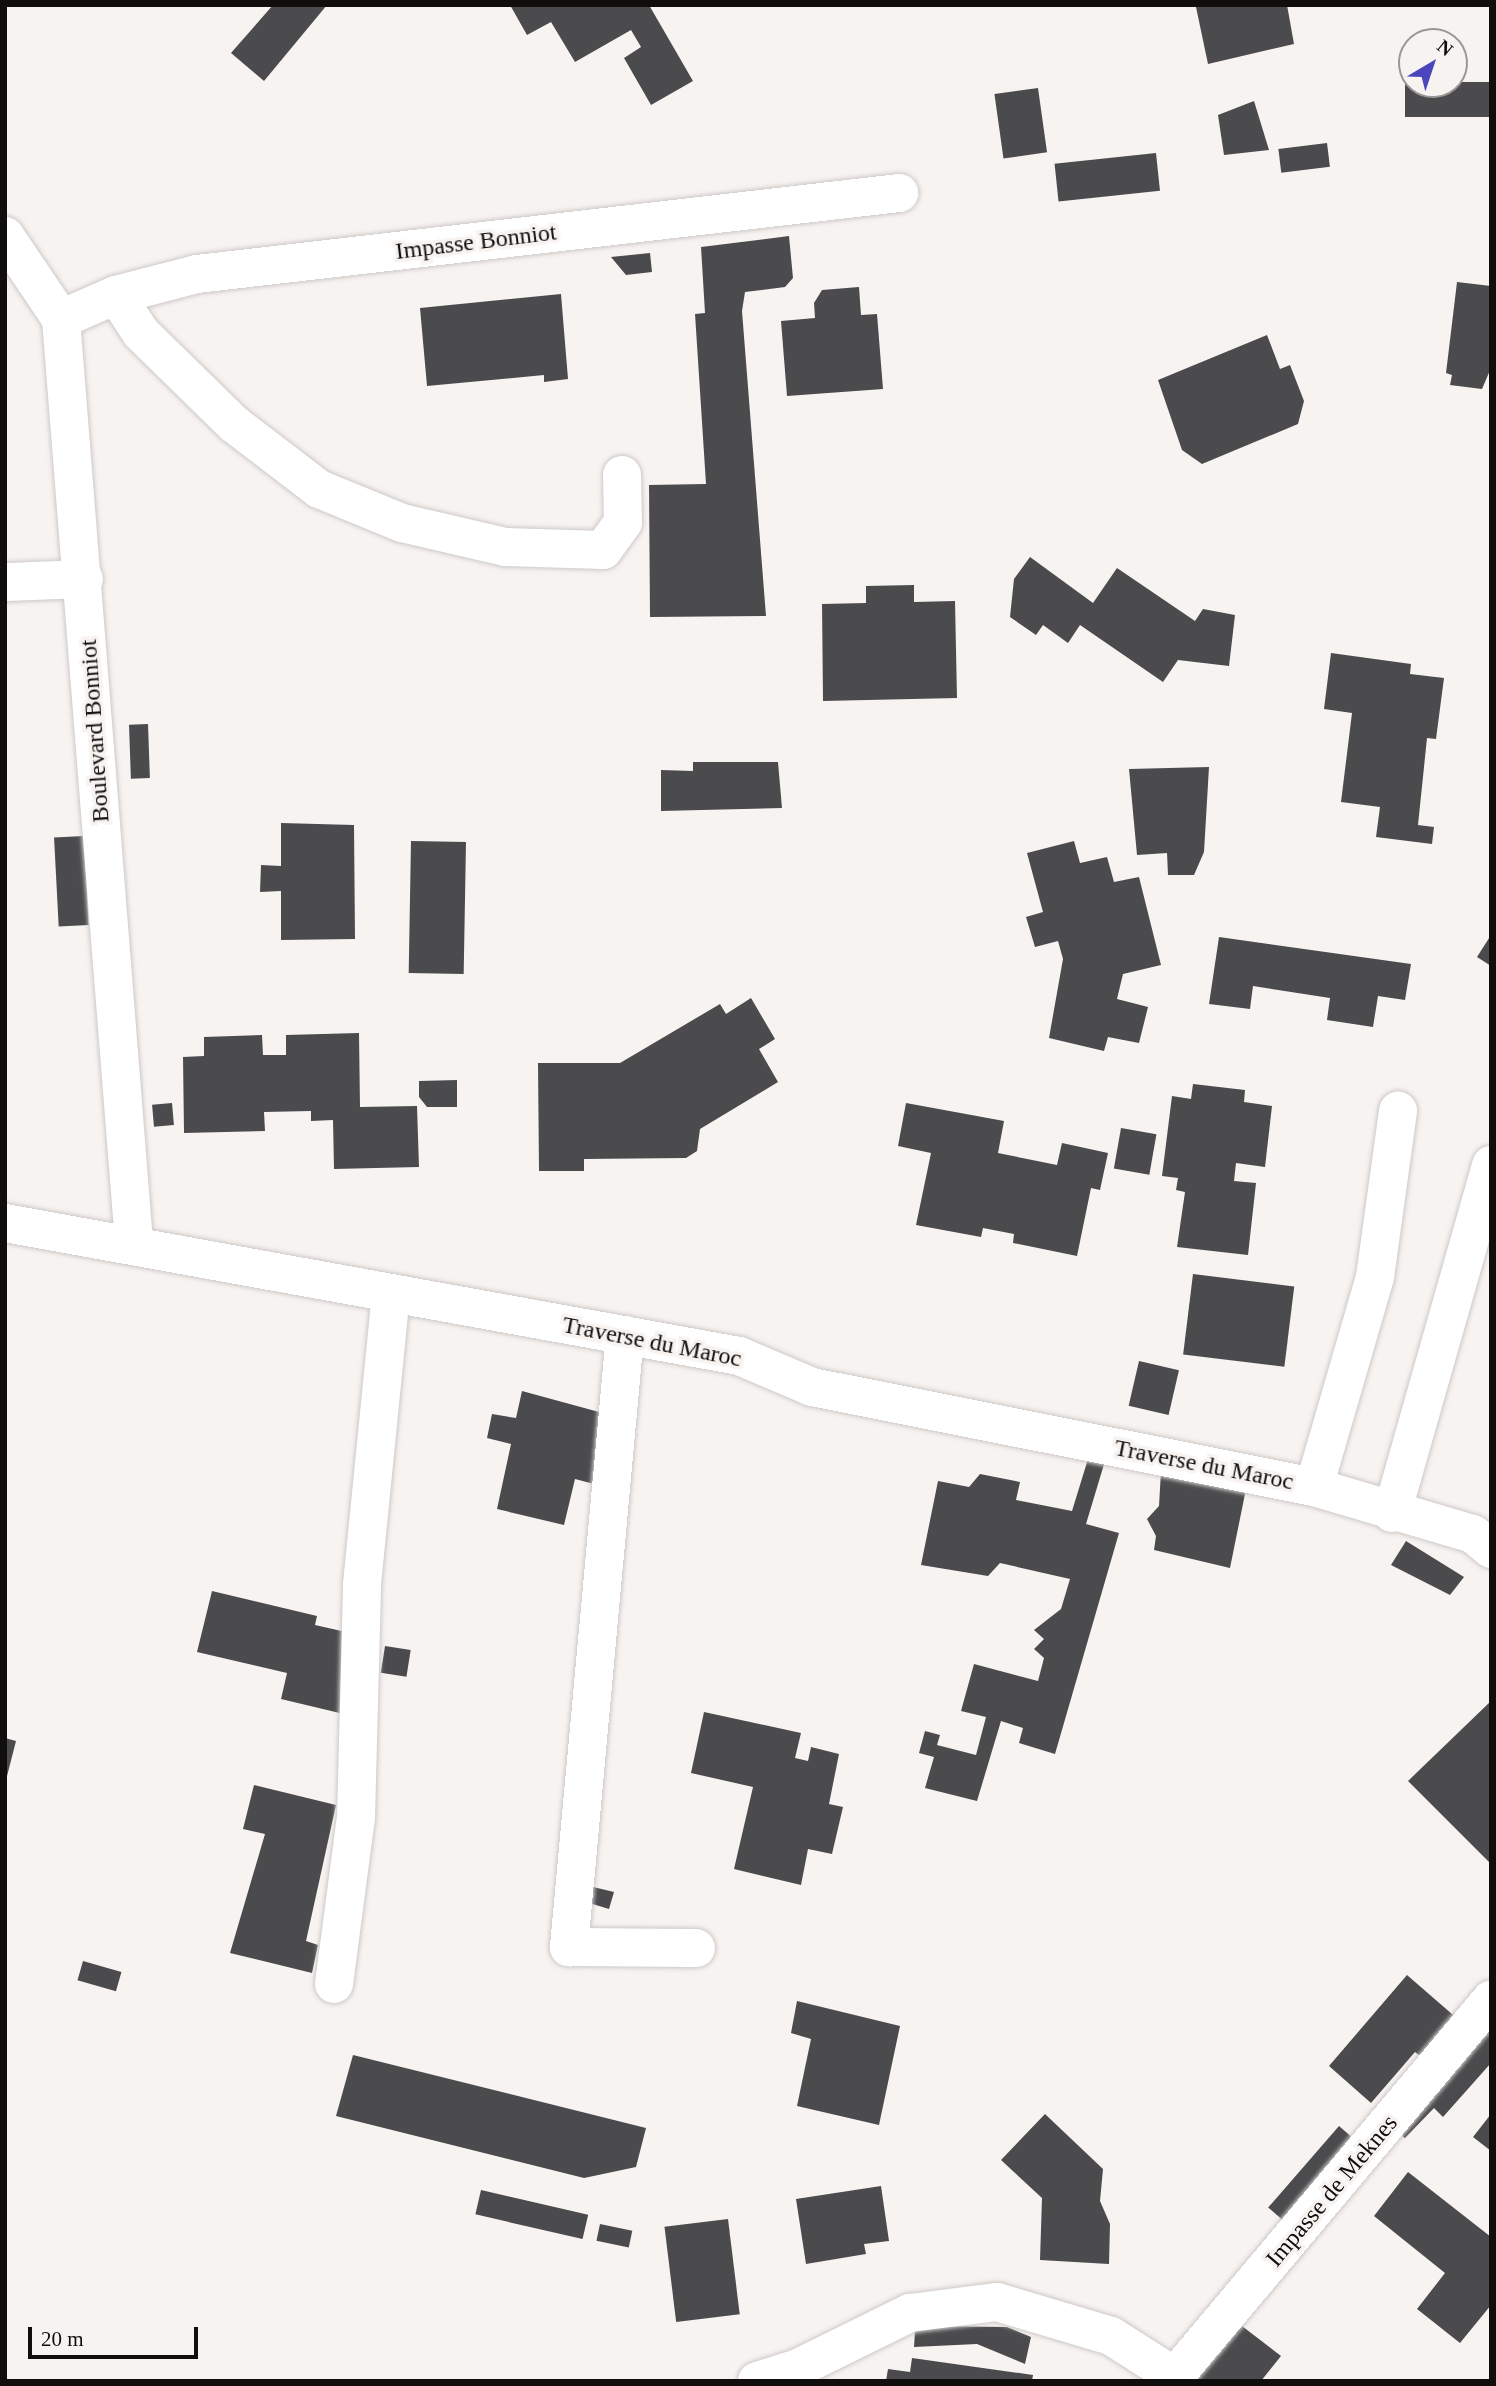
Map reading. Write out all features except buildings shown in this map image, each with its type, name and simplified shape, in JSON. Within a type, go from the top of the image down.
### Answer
[{"type":"street","name":"Impasse Bonniot","points":[[61,319],[116,295],[197,274],[899,193]]},
{"type":"street","name":"Boulevard Bonniot","points":[[5,236],[61,319],[84,579],[134,1242]]},
{"type":"street","points":[[116,295],[141,333],[234,424],[319,489],[402,523],[505,547],[603,550],[623,522],[622,475]]},
{"type":"street","points":[[5,582],[84,579]]},
{"type":"street","points":[[1314,1487],[1376,1277],[1398,1111]]},
{"type":"street","points":[[1392,1513],[1491,1165]]},
{"type":"street","name":"Traverse du Maroc","points":[[5,1223],[134,1242],[391,1293],[739,1356],[812,1387],[1314,1487],[1392,1513],[1485,1532]]},
{"type":"street","points":[[334,1984],[356,1818],[362,1584],[391,1293]]},
{"type":"street","points":[[625,1335],[569,1947],[696,1948]]},
{"type":"street","name":"Impasse de Meknes","points":[[1173,2379],[1491,1999]]},
{"type":"street","points":[[757,2381],[798,2368],[909,2312],[997,2302],[1111,2336],[1173,2379]]}]
